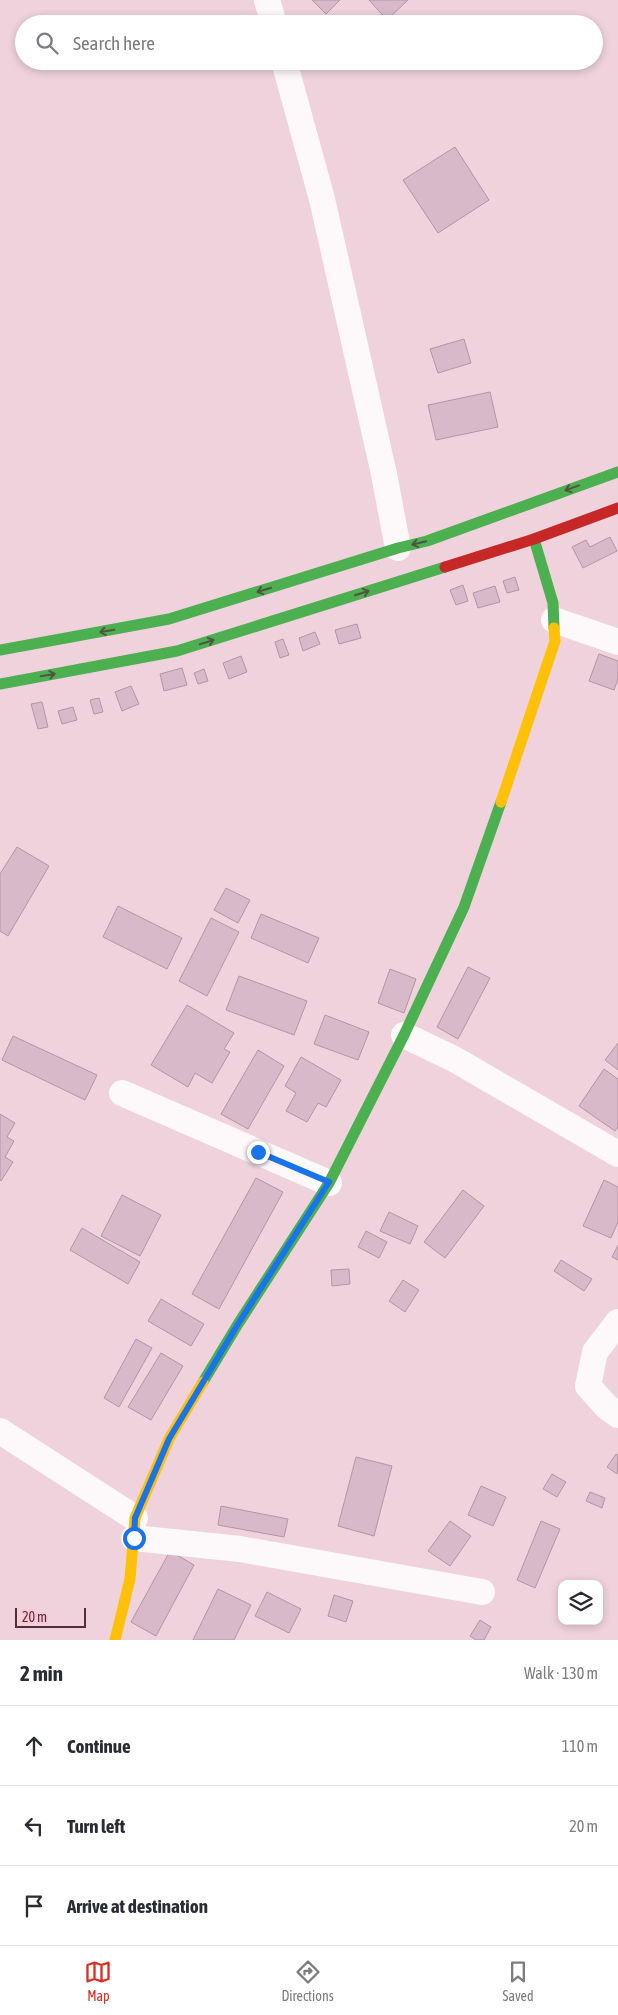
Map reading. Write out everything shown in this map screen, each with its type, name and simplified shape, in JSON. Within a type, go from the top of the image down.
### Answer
[{"type":"main road","points":[[0,650],[169,619],[398,548],[428,541],[618,472]]},
{"type":"main road","points":[[0,684],[177,651],[534,539],[618,508]]},
{"type":"main road","points":[[115,1640],[130,1579],[134,1528],[169,1439],[238,1324],[329,1182],[404,1035],[464,906],[517,757],[555,641],[552,602],[534,539]]},
{"type":"street","points":[[267,0],[271,15]]},
{"type":"street","points":[[286,70],[322,199],[384,474],[398,548]]},
{"type":"street","points":[[554,620],[618,642]]},
{"type":"street","points":[[404,1035],[454,1059],[618,1154]]},
{"type":"street","points":[[122,1092],[329,1182]]},
{"type":"street","points":[[618,1322],[594,1352],[588,1386],[606,1406],[618,1415]]},
{"type":"street","points":[[0,1431],[134,1528],[482,1592]]},
{"type":"building","points":[[312,0],[340,0],[326,14]]},
{"type":"building","points":[[369,0],[408,0],[392,15],[382,15]]},
{"type":"building","points":[[455,147],[489,200],[438,233],[403,180]]},
{"type":"building","points":[[464,339],[471,363],[438,373],[430,349]]},
{"type":"building","points":[[490,392],[498,427],[436,440],[428,405]]},
{"type":"building","points":[[610,537],[617,551],[583,568],[572,547],[586,540],[590,547]]},
{"type":"building","points":[[515,577],[519,590],[507,593],[503,581]]},
{"type":"building","points":[[463,585],[468,601],[456,605],[450,590]]},
{"type":"building","points":[[495,586],[500,602],[478,608],[473,593]]},
{"type":"building","points":[[357,624],[361,638],[339,644],[335,630]]},
{"type":"building","points":[[315,632],[320,644],[303,651],[299,638]]},
{"type":"building","points":[[283,639],[289,655],[280,658],[275,642]]},
{"type":"building","points":[[599,654],[618,661],[618,679],[614,690],[589,681]]},
{"type":"building","points":[[241,656],[247,672],[229,679],[223,663]]},
{"type":"building","points":[[182,668],[187,685],[164,691],[160,674]]},
{"type":"building","points":[[204,669],[208,681],[198,684],[194,673]]},
{"type":"building","points":[[131,686],[139,704],[122,711],[115,692]]},
{"type":"building","points":[[99,698],[103,712],[94,714],[90,700]]},
{"type":"building","points":[[42,702],[48,727],[38,729],[31,704]]},
{"type":"building","points":[[73,707],[77,720],[62,724],[58,711]]},
{"type":"building","points":[[17,847],[49,866],[8,936],[0,931],[0,874]]},
{"type":"building","points":[[226,888],[250,900],[238,923],[214,910]]},
{"type":"building","points":[[118,906],[182,938],[167,969],[103,937]]},
{"type":"building","points":[[261,914],[319,938],[308,963],[251,938]]},
{"type":"building","points":[[211,918],[239,932],[207,996],[179,981]]},
{"type":"building","points":[[468,967],[490,978],[458,1039],[437,1027]]},
{"type":"building","points":[[390,969],[416,979],[404,1013],[378,1003]]},
{"type":"building","points":[[239,976],[307,1001],[294,1035],[226,1010]]},
{"type":"building","points":[[187,1005],[234,1033],[224,1049],[230,1052],[212,1083],[195,1073],[188,1087],[151,1065]]},
{"type":"building","points":[[325,1015],[369,1032],[358,1060],[314,1044]]},
{"type":"building","points":[[13,1036],[97,1075],[85,1100],[2,1060]]},
{"type":"building","points":[[618,1043],[618,1070],[605,1060]]},
{"type":"building","points":[[258,1050],[284,1066],[248,1129],[221,1114]]},
{"type":"building","points":[[301,1057],[341,1080],[326,1107],[318,1103],[307,1122],[286,1111],[296,1093],[285,1086]]},
{"type":"building","points":[[604,1069],[618,1079],[618,1127],[615,1131],[579,1106]]},
{"type":"building","points":[[0,1114],[15,1123],[7,1137],[14,1141],[5,1157],[13,1162],[1,1181],[0,1180]]},
{"type":"building","points":[[256,1178],[283,1192],[219,1309],[192,1294]]},
{"type":"building","points":[[604,1180],[618,1187],[618,1222],[611,1238],[583,1226]]},
{"type":"building","points":[[463,1190],[484,1206],[445,1258],[424,1242]]},
{"type":"building","points":[[122,1195],[161,1215],[140,1256],[101,1236]]},
{"type":"building","points":[[389,1212],[418,1226],[410,1244],[380,1231]]},
{"type":"building","points":[[82,1228],[140,1262],[128,1284],[70,1250]]},
{"type":"building","points":[[366,1231],[387,1242],[379,1258],[358,1247]]},
{"type":"building","points":[[618,1245],[618,1260],[612,1257]]},
{"type":"building","points":[[561,1260],[592,1279],[584,1291],[554,1271]]},
{"type":"building","points":[[349,1269],[350,1284],[332,1286],[331,1270]]},
{"type":"building","points":[[403,1280],[419,1290],[405,1312],[389,1301]]},
{"type":"building","points":[[161,1299],[204,1324],[191,1346],[148,1321]]},
{"type":"building","points":[[136,1339],[152,1348],[119,1407],[104,1398]]},
{"type":"building","points":[[161,1353],[183,1366],[151,1420],[128,1407]]},
{"type":"building","points":[[616,1454],[618,1455],[617,1474],[607,1467]]},
{"type":"building","points":[[356,1457],[392,1466],[374,1536],[338,1526]]},
{"type":"building","points":[[552,1474],[566,1482],[557,1497],[543,1489]]},
{"type":"building","points":[[481,1486],[506,1497],[493,1526],[468,1515]]},
{"type":"building","points":[[590,1492],[605,1498],[602,1508],[586,1501]]},
{"type":"building","points":[[221,1506],[288,1519],[284,1537],[218,1525]]},
{"type":"building","points":[[450,1521],[471,1536],[450,1566],[428,1551]]},
{"type":"building","points":[[541,1521],[560,1529],[535,1588],[517,1580]]},
{"type":"building","points":[[170,1551],[194,1565],[156,1636],[131,1622]]},
{"type":"building","points":[[218,1589],[251,1605],[234,1640],[193,1640]]},
{"type":"building","points":[[267,1592],[301,1609],[289,1633],[255,1616]]},
{"type":"building","points":[[334,1595],[353,1601],[346,1622],[328,1616]]},
{"type":"building","points":[[480,1620],[491,1627],[484,1640],[476,1640],[470,1636]]},
{"type":"traffic: fast","points":[[0,650],[169,619],[398,548],[427,541],[618,472]]},
{"type":"traffic: fast","points":[[534,539],[553,603],[554,628]]},
{"type":"traffic: fast","points":[[0,684],[177,651],[445,567]]},
{"type":"traffic: fast","points":[[203,1382],[329,1183],[404,1035],[464,907],[501,802]]},
{"type":"traffic: slow","points":[[501,802],[555,641],[554,628]]},
{"type":"traffic: slow","points":[[115,1640],[130,1579],[135,1518],[169,1439],[203,1382]]},
{"type":"traffic: jam","points":[[445,567],[534,539],[618,508]]},
{"type":"route","points":[[134,1538],[135,1518],[169,1439],[238,1324],[329,1182],[258,1152]]}]
